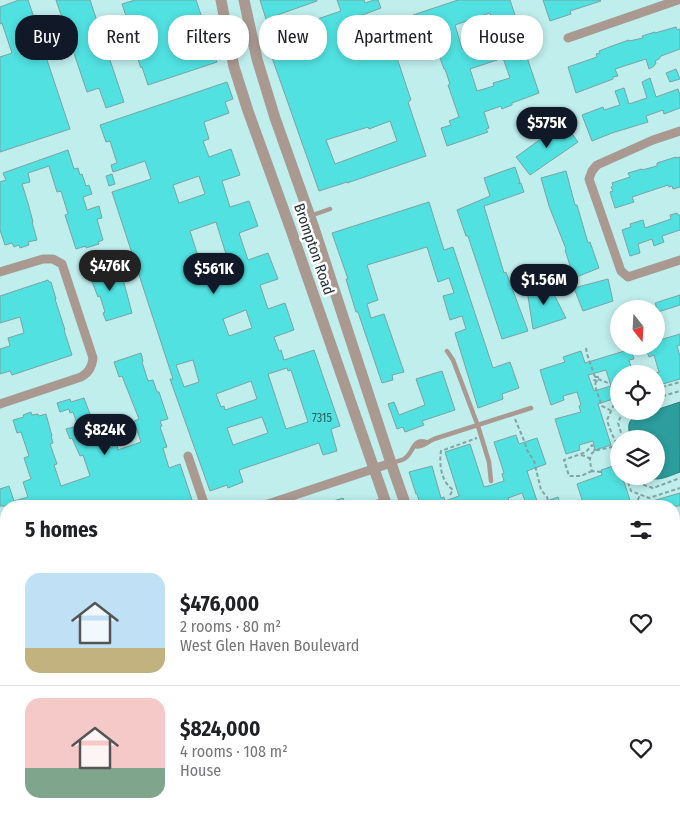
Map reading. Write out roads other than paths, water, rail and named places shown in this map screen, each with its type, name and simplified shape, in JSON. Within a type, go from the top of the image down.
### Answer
[{"type":"street","name":"Brompton Road","points":[[221,0],[234,67],[245,102],[385,500]]},
{"type":"street","name":"Brompton Road","points":[[244,0],[259,68],[274,118],[310,216],[404,500]]},
{"type":"street","points":[[568,38],[678,0]]},
{"type":"street","points":[[680,131],[653,140],[597,165],[592,171],[590,179],[622,271],[628,277],[680,260]]},
{"type":"street","points":[[0,404],[81,377],[91,368],[93,358],[64,266],[58,261],[48,258],[4,271]]},
{"type":"street","points":[[307,276],[327,268]]},
{"type":"street","points":[[188,456],[203,500]]},
{"type":"street","points":[[280,500],[390,463]]},
{"type":"lane","points":[[310,216],[330,209]]},
{"type":"lane","points":[[447,351],[453,360],[478,426],[489,462],[491,481]]},
{"type":"lane","points":[[390,463],[406,458],[414,446],[418,447],[426,442],[531,408]]},
{"type":"water","points":[[680,402],[680,472],[665,477],[665,430],[629,430],[629,426],[631,420],[665,420],[665,407]]}]
